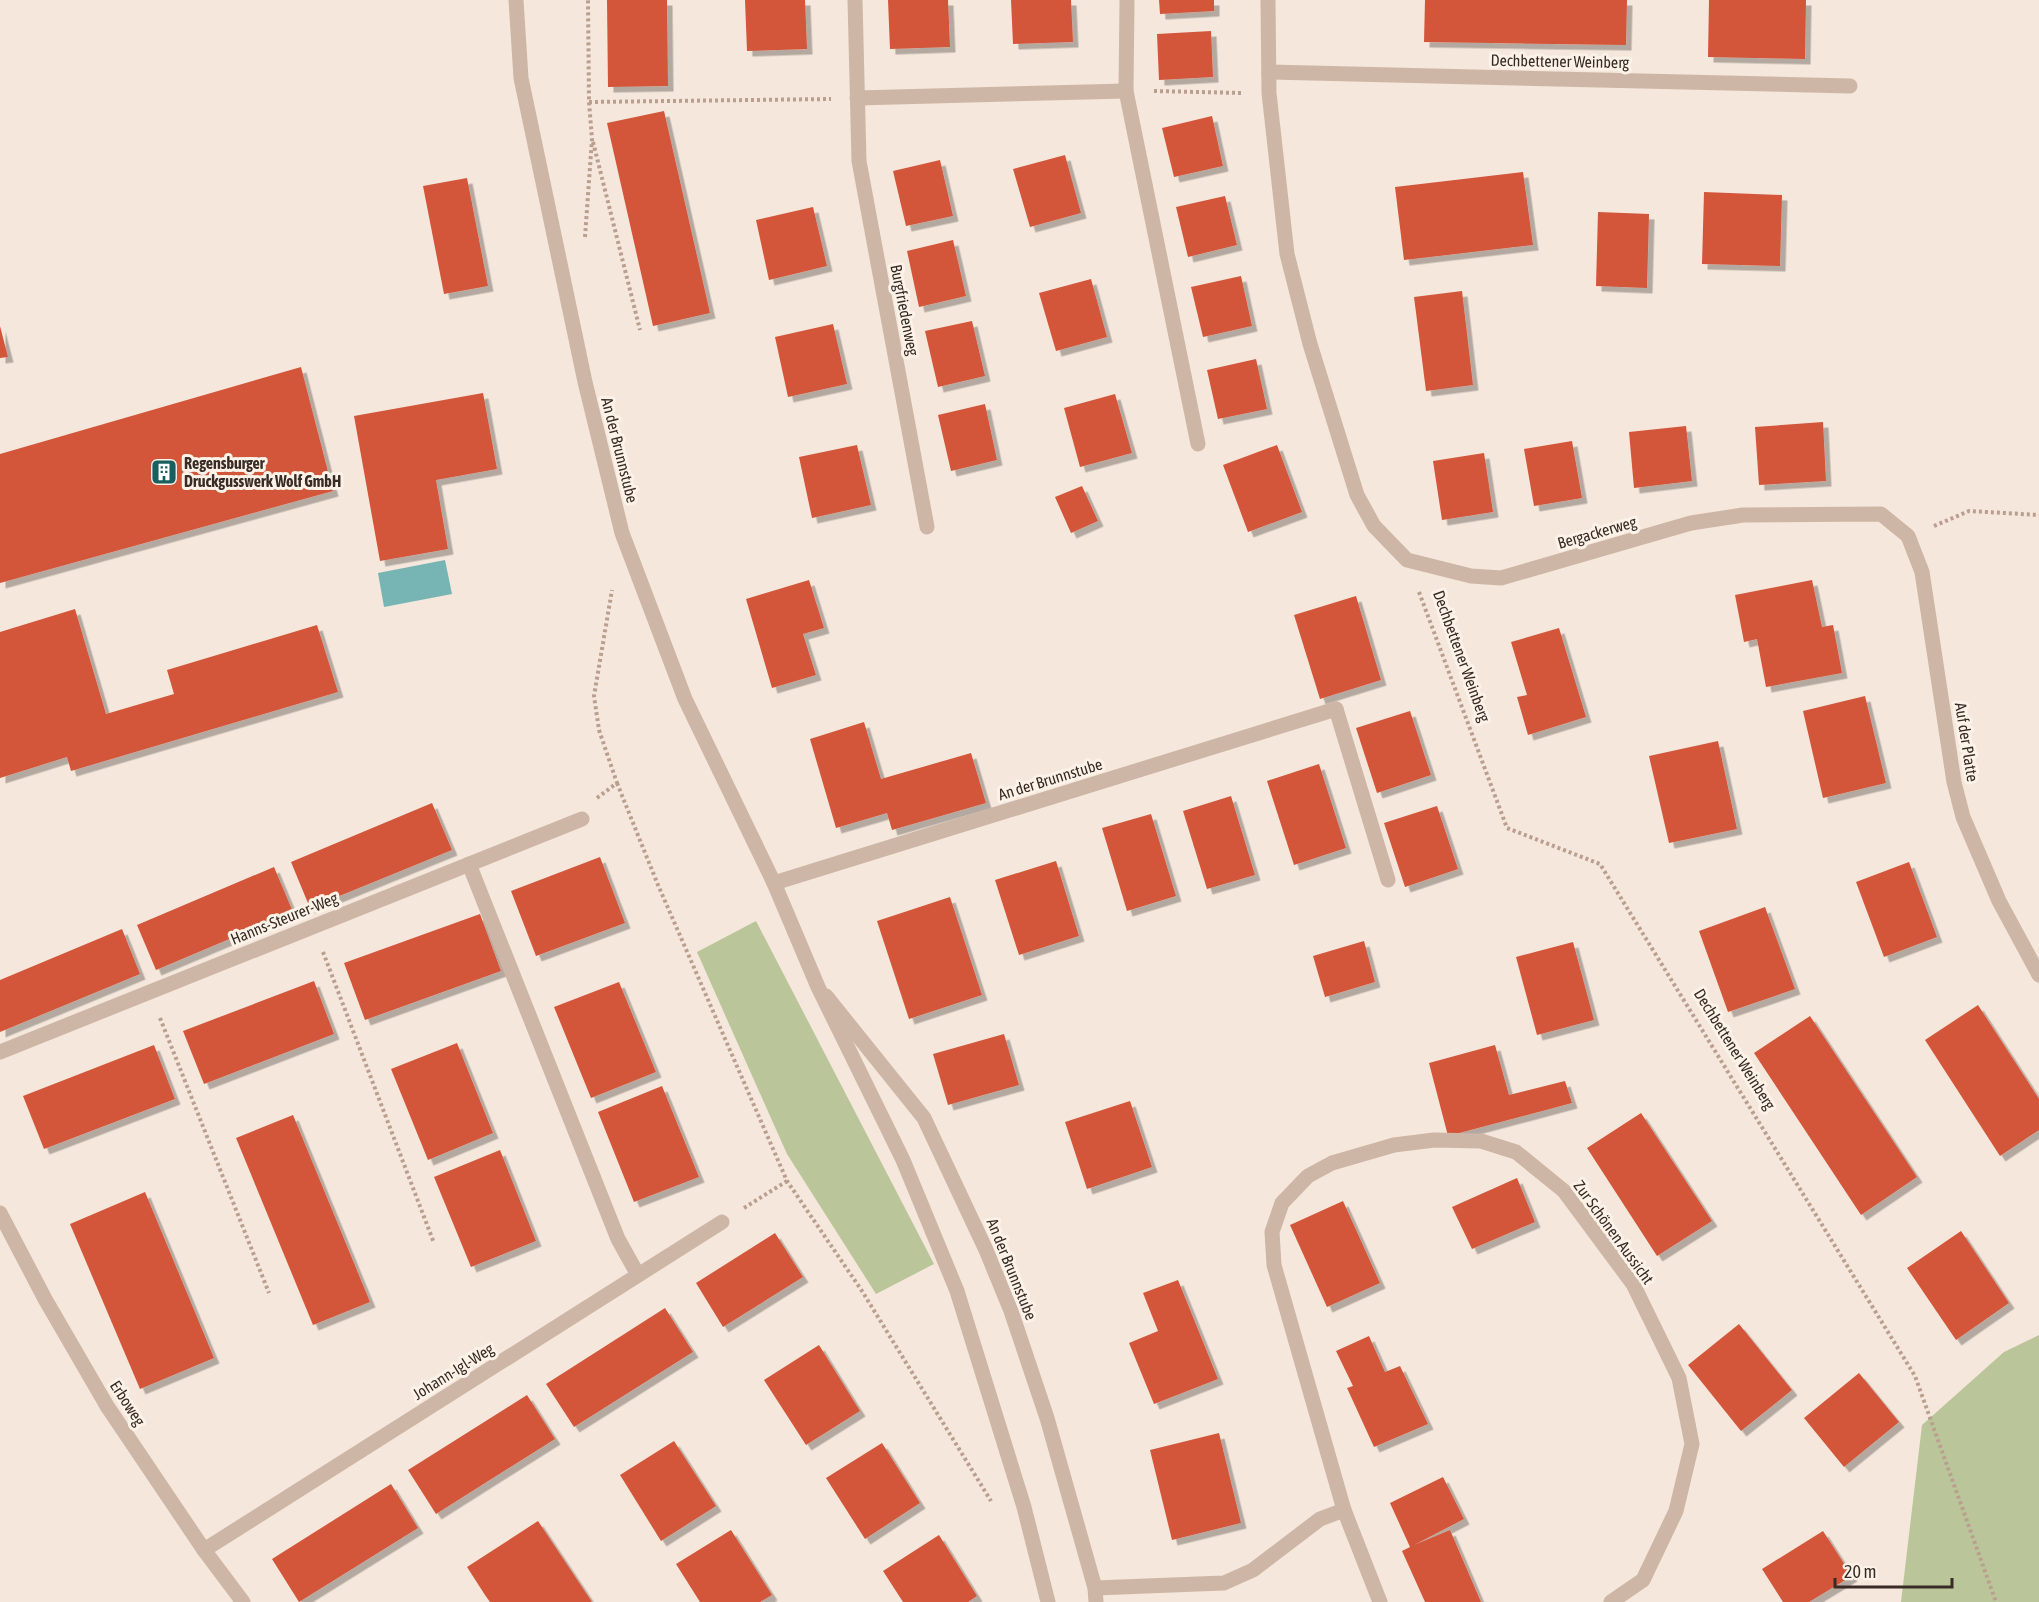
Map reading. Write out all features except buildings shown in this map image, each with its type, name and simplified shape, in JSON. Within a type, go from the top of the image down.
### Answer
[{"type":"street","name":"An der Brunnstube","points":[[516,0],[521,78],[585,382],[622,533],[685,699],[774,883],[818,987],[903,1160],[957,1292],[1024,1507],[1048,1602]]},
{"type":"street","name":"Burgfriedenweg","points":[[855,0],[859,161],[927,527]]},
{"type":"street","points":[[1127,0],[1126,91],[1198,444]]},
{"type":"street","points":[[1268,0],[1269,93],[1287,254],[1310,344],[1357,495],[1374,526],[1407,560]]},
{"type":"street","name":"Dechbettener Weinberg","points":[[1269,72],[1850,86]]},
{"type":"street","points":[[857,98],[1126,91]]},
{"type":"street","name":"Bergackerweg","points":[[1407,560],[1471,576],[1501,578],[1701,522],[1743,515],[1881,514]]},
{"type":"street","name":"Auf der Platte","points":[[1881,514],[1908,536],[1922,572],[1954,782],[1963,817],[1999,901],[2039,975]]},
{"type":"street","name":"An der Brunnstube","points":[[774,883],[1336,709],[1388,880]]},
{"type":"street","name":"Hanns-Steurer-Weg","points":[[0,1052],[582,819]]},
{"type":"street","points":[[469,864],[618,1239],[638,1275]]},
{"type":"street","name":"An der Brunnstube","points":[[818,987],[924,1118],[986,1250],[1011,1311],[1047,1418],[1095,1595]]},
{"type":"street","name":"Zur Schönen Aussicht","points":[[1380,1602],[1344,1510],[1274,1265],[1272,1232],[1282,1203],[1308,1176],[1332,1163],[1394,1145],[1434,1140],[1481,1141],[1516,1152],[1564,1191],[1633,1284],[1679,1378],[1692,1444],[1676,1511],[1643,1580],[1611,1602]]},
{"type":"street","name":"Erboweg","points":[[0,1213],[45,1299],[107,1406],[204,1550],[243,1602]]},
{"type":"street","name":"Johann-Igl-Weg","points":[[204,1550],[722,1222]]},
{"type":"street","points":[[1095,1595],[1224,1583],[1253,1570],[1320,1519],[1344,1510]]},
{"type":"path","points":[[586,244],[592,139],[589,102],[588,0]]},
{"type":"path","points":[[1126,91],[1269,93]]},
{"type":"path","points":[[589,102],[857,98]]},
{"type":"path","points":[[592,139],[640,330]]},
{"type":"path","points":[[1908,536],[1969,511],[2039,515]]},
{"type":"path","name":"Dechbettener Weinberg","points":[[1407,560],[1507,828],[1600,864],[1607,874],[1915,1376],[1996,1602]]},
{"type":"path","points":[[614,580],[594,696],[599,730],[617,783],[658,885],[787,1181],[862,1290],[997,1511],[1024,1507]]},
{"type":"path","points":[[582,819],[585,806],[617,783]]},
{"type":"path","points":[[313,926],[434,1243]]},
{"type":"path","points":[[150,992],[269,1293]]},
{"type":"path","points":[[722,1222],[787,1181]]},
{"type":"green space","points":[[756,921],[934,1264],[876,1294],[787,1154],[697,952]]},
{"type":"green space","points":[[2039,1335],[2039,1602],[1901,1602],[1922,1425],[2004,1352]]},
{"type":"water","points":[[445,560],[452,594],[384,607],[378,573]]},
{"type":"place","name":"Regensburger Druckgusswerk Wolf GmbH","points":[[164,472]]}]
